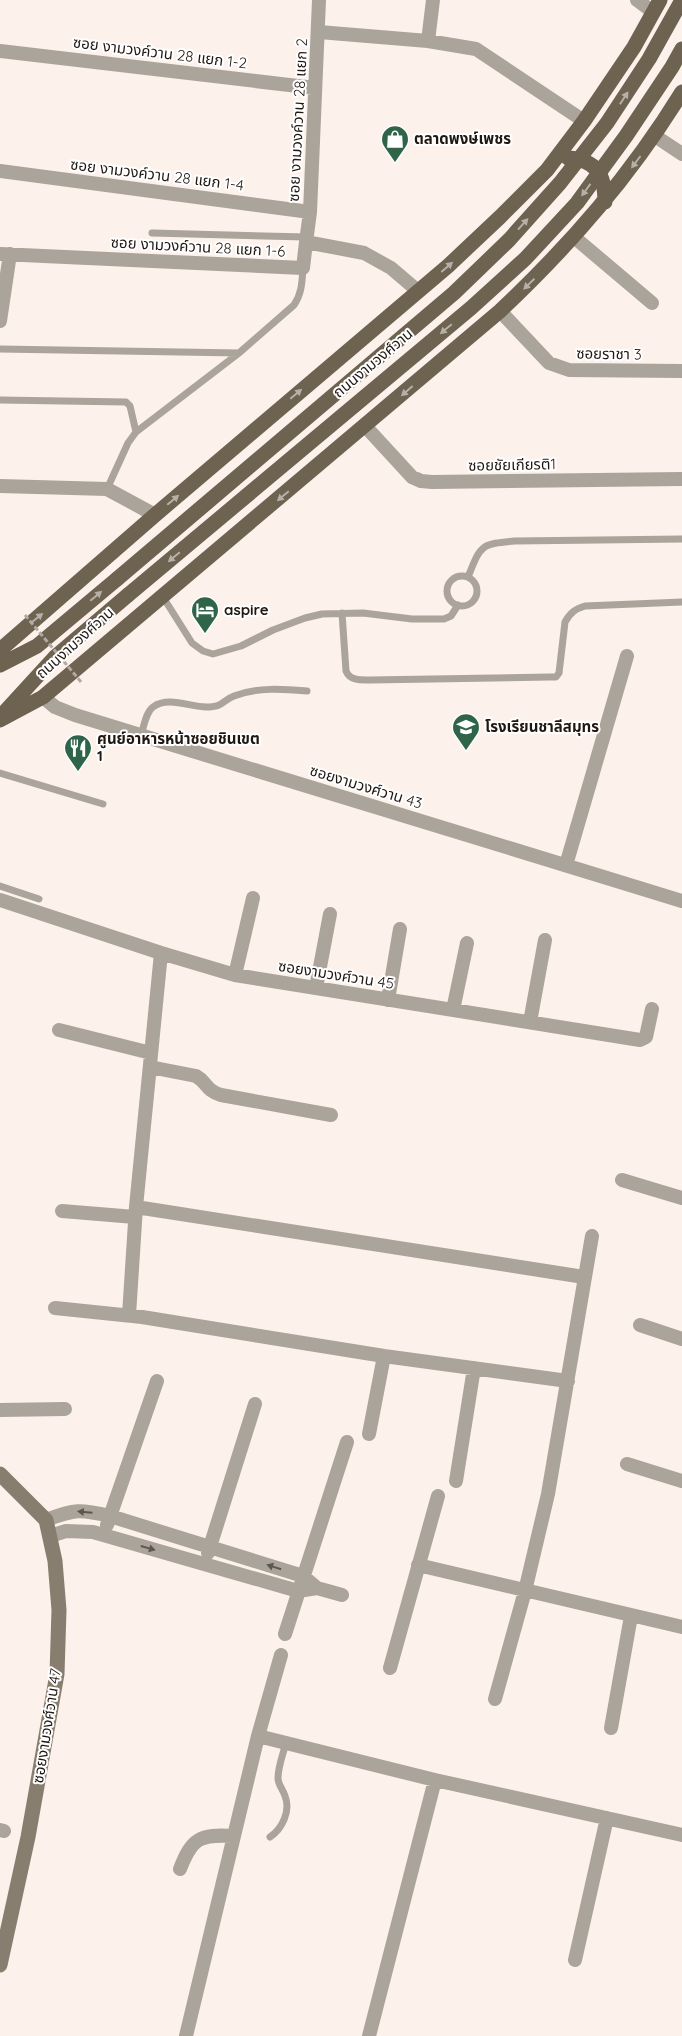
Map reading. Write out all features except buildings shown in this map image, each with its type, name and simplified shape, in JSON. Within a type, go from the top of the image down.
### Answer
[{"type":"main road","name":"ถนนงามวงศ์วาน","points":[[0,665],[37,646],[118,579],[454,293],[510,240],[560,184],[607,123],[649,59],[682,0]]},
{"type":"main road","name":"ถนนงามวงศ์วาน","points":[[0,650],[418,291],[500,217],[547,170],[584,121],[634,47],[657,6]]},
{"type":"main road","name":"ถนนงามวงศ์วาน","points":[[0,719],[55,657],[471,308],[525,259],[577,203],[626,136],[672,68],[682,49]]},
{"type":"main road","name":"ถนนงามวงศ์วาน","points":[[0,719],[43,697],[164,597],[500,311],[574,237],[605,202],[655,136],[682,92]]},
{"type":"main road","points":[[547,170],[568,158],[585,162],[597,170],[603,178],[605,202]]},
{"type":"street","name":"ซอย งามวงค์วาน 28 แยก 2","points":[[306,240],[310,212],[319,0]]},
{"type":"street","points":[[428,41],[433,0]]},
{"type":"street","points":[[637,0],[657,6]]},
{"type":"street","points":[[319,32],[428,41],[476,49],[584,121]]},
{"type":"street","name":"ซอย งามวงค์วาน 28 แยก 1-2","points":[[0,51],[315,88]]},
{"type":"street","points":[[655,136],[682,154]]},
{"type":"street","name":"ซอย งามวงค์วาน 28 แยก 1-4","points":[[0,171],[310,212]]},
{"type":"street","points":[[574,237],[652,303]]},
{"type":"street","name":"ซอย งามวงค์วาน 28 แยก 1-6","points":[[5,254],[303,268],[306,240],[364,252],[391,268],[418,291]]},
{"type":"street","points":[[0,321],[5,254]]},
{"type":"street","name":"ซอยราชา 3","points":[[500,311],[549,363],[559,367],[569,370],[681,371]]},
{"type":"street","name":"ซอยชัยเกียรติ1","points":[[366,426],[412,477],[421,481],[682,480]]},
{"type":"street","points":[[0,486],[107,489],[155,515]]},
{"type":"street","points":[[566,865],[626,656]]},
{"type":"street","name":"ซอยงามวงศ์วาน 43","points":[[43,697],[55,707],[141,735],[566,865],[681,898]]},
{"type":"street","points":[[235,975],[253,898]]},
{"type":"street","name":"ซอยงามวงศ์วาน 45","points":[[0,900],[161,953],[235,975],[640,1040],[646,1036],[652,1009]]},
{"type":"street","points":[[316,988],[330,914]]},
{"type":"street","points":[[388,1000],[400,929]]},
{"type":"street","points":[[530,1022],[545,940]]},
{"type":"street","points":[[454,1010],[468,943]]},
{"type":"street","points":[[129,1316],[135,1212],[161,953]]},
{"type":"street","points":[[60,1030],[196,1076],[200,1078],[211,1092],[331,1115]]},
{"type":"street","points":[[622,1180],[682,1198]]},
{"type":"street","points":[[62,1211],[135,1212],[584,1277]]},
{"type":"street","points":[[494,1699],[525,1590],[548,1494],[592,1236]]},
{"type":"street","points":[[55,1308],[129,1316],[384,1356],[568,1381]]},
{"type":"street","points":[[640,1325],[682,1338]]},
{"type":"street","points":[[369,1434],[384,1356]]},
{"type":"street","points":[[456,1480],[474,1368]]},
{"type":"street","points":[[104,1535],[157,1381]]},
{"type":"street","points":[[205,1564],[255,1404]]},
{"type":"street","points":[[0,1410],[64,1409]]},
{"type":"street","points":[[285,1634],[347,1442]]},
{"type":"street","points":[[627,1464],[682,1481]]},
{"type":"street","points":[[0,1474],[46,1520],[71,1511],[88,1511],[110,1516],[304,1576],[317,1588]]},
{"type":"street","points":[[390,1668],[438,1496]]},
{"type":"street","name":"ซอยงามวงศ์วาน 47","points":[[0,1965],[28,1838],[58,1674],[59,1610],[55,1561],[46,1520]]},
{"type":"street","points":[[50,1536],[80,1530],[104,1535],[298,1591],[317,1588],[342,1595]]},
{"type":"street","points":[[418,1565],[682,1628]]},
{"type":"street","points":[[610,1728],[631,1616]]},
{"type":"street","points":[[186,2036],[233,1836],[281,1655]]},
{"type":"street","points":[[258,1736],[435,1780],[682,1836]]},
{"type":"street","points":[[369,2036],[435,1780]]},
{"type":"street","points":[[575,1960],[606,1818]]},
{"type":"street","points":[[180,1869],[192,1844],[200,1838],[210,1835],[233,1836]]},
{"type":"lane","points":[[152,233],[306,240]]},
{"type":"lane","points":[[107,489],[128,443],[136,432],[239,353],[294,305],[300,296],[303,268]]},
{"type":"lane","points":[[0,349],[239,353]]},
{"type":"lane","points":[[0,400],[126,402],[130,406],[136,432]]},
{"type":"lane","points":[[468,577],[479,551],[490,544],[515,541],[682,539]]},
{"type":"lane","points":[[457,577],[468,577],[476,586],[477,595],[471,603],[458,605],[449,597],[448,587],[453,579],[457,577]]},
{"type":"lane","points":[[164,597],[192,643],[203,651],[213,654],[241,646],[273,630],[322,614],[342,613],[444,619],[451,616],[458,605]]},
{"type":"lane","points":[[342,613],[346,671],[347,675],[354,678],[370,680],[556,677],[559,673],[565,622],[569,615],[579,608],[682,602]]},
{"type":"lane","points":[[141,735],[148,712],[153,706],[166,702],[205,707],[221,705],[233,696],[256,691],[277,689],[307,691]]},
{"type":"lane","points":[[0,773],[103,804]]},
{"type":"lane","points":[[0,886],[39,899]]},
{"type":"lane","points":[[270,1837],[278,1831],[284,1819],[286,1796],[278,1782],[278,1776],[286,1743]]},
{"type":"path","points":[[25,614],[81,682]]},
{"type":"place","name":"ตลาดพงษ์เพชร","points":[[395,163]]},
{"type":"place","name":"aspire","points":[[205,634]]},
{"type":"place","name":"โรงเรียนชาลีสมุทร","points":[[466,751]]},
{"type":"place","name":"ศูนย์อาหารหน้าซอยชินเขต 1","points":[[78,772]]}]
